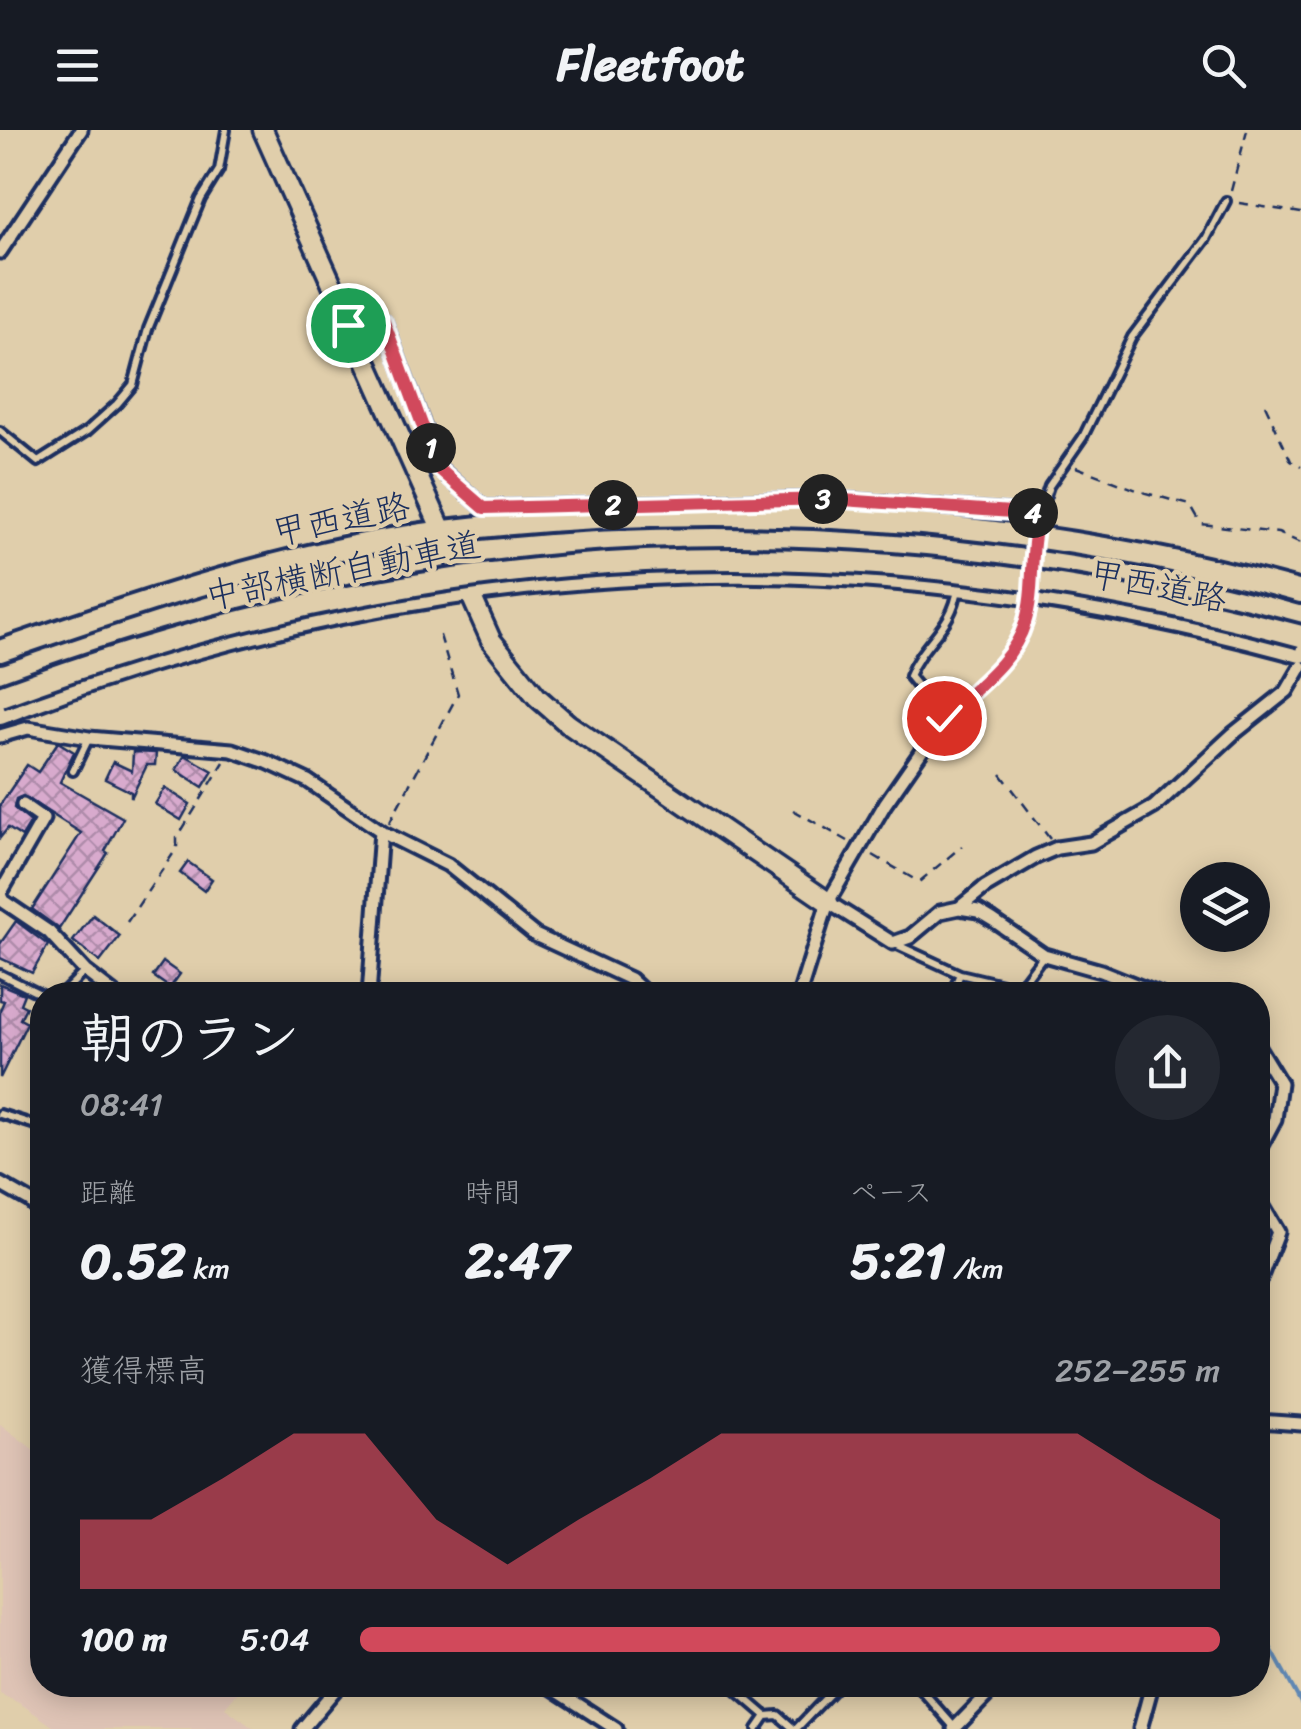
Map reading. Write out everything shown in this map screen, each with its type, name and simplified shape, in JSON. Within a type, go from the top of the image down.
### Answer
[{"type":"highway","name":"甲西道路","points":[[0,651],[172,594],[267,568],[444,531],[671,517],[815,517],[924,524],[1154,557],[1301,592]]},
{"type":"highway","name":"中部横断自動車道","points":[[0,696],[152,644],[324,600],[506,571],[684,558],[868,561],[960,569],[1145,598],[1301,636]]},
{"type":"highway","name":"甲西道路","points":[[0,714],[70,686],[188,650],[306,622],[470,592],[579,580],[690,574],[845,576],[958,585],[1199,625],[1301,652]]},
{"type":"street","points":[[0,252],[81,130]]},
{"type":"street","points":[[263,130],[491,640],[537,697],[568,724],[892,943],[910,936],[940,912],[960,908],[978,911],[1044,955],[1128,982]]},
{"type":"street","points":[[338,302],[384,321],[438,468],[484,508],[829,499],[1040,514]]},
{"type":"street","points":[[960,908],[985,887],[1057,848],[1091,843],[1154,807],[1287,690],[1301,667]]},
{"type":"street","points":[[803,982],[828,902],[886,804],[944,718]]},
{"type":"street","points":[[0,736],[28,728],[89,738],[232,750],[267,762],[308,782],[382,832],[448,865],[534,935],[633,982]]},
{"type":"street","points":[[23,806],[43,818],[1,901],[49,932],[99,982]]},
{"type":"street","points":[[370,982],[382,832]]},
{"type":"street","points":[[1270,1063],[1280,1083],[1270,1128]]},
{"type":"street","points":[[0,1184],[30,1201]]},
{"type":"street","points":[[1270,1218],[1278,1232],[1270,1253]]},
{"type":"street","points":[[1270,1422],[1301,1424]]},
{"type":"street","points":[[302,1729],[328,1697]]},
{"type":"street","points":[[565,1697],[609,1727]]},
{"type":"street","points":[[954,1729],[985,1697]]},
{"type":"street","points":[[1140,1729],[1149,1697]]},
{"type":"lane","points":[[0,431],[38,462],[88,430],[134,384],[148,329],[201,199],[219,170],[226,130]]},
{"type":"lane","points":[[1032,538],[1049,486],[1083,437],[1132,337],[1206,239],[1226,200]]},
{"type":"lane","points":[[944,718],[909,676],[914,662],[955,610],[958,585]]},
{"type":"lane","points":[[72,771],[89,738]]},
{"type":"lane","points":[[892,943],[960,974],[994,982]]},
{"type":"lane","points":[[1023,982],[1044,955]]},
{"type":"lane","points":[[74,982],[85,971]]},
{"type":"lane","points":[[0,974],[30,989]]},
{"type":"lane","points":[[956,982],[960,974]]},
{"type":"lane","points":[[0,1114],[30,1123]]},
{"type":"lane","points":[[744,1697],[766,1716],[778,1715],[794,1729],[826,1697]]},
{"type":"lane","points":[[926,1697],[954,1729]]},
{"type":"lane","points":[[758,1729],[766,1716]]},
{"type":"path","points":[[1248,130],[1226,200],[1301,213]]},
{"type":"path","points":[[1266,405],[1292,461],[1301,467]]},
{"type":"path","points":[[1065,463],[1190,505],[1201,524],[1278,533],[1301,543]]},
{"type":"path","points":[[944,718],[1008,657],[1026,622],[1028,594]]},
{"type":"path","points":[[382,832],[458,694],[438,629]]},
{"type":"path","points":[[127,922],[177,848],[177,838],[232,750]]},
{"type":"path","points":[[1001,774],[1057,848]]},
{"type":"path","points":[[794,810],[919,882],[962,846]]},
{"type":"shaded area","points":[[0,1424],[30,1447],[30,1697],[234,1697],[225,1708],[254,1729],[57,1729],[0,1694]]},
{"type":"building","points":[[58,742],[74,752],[60,782],[123,818],[105,851],[108,853],[59,929],[32,909],[81,833],[23,796],[16,799],[14,808],[31,822],[22,837],[8,828],[0,838],[0,805],[27,765],[38,772]]},
{"type":"building","points":[[133,752],[156,753],[155,765],[147,765],[131,798],[131,792],[105,779],[113,762],[132,771]]},
{"type":"building","points":[[185,755],[213,771],[203,787],[176,770]]},
{"type":"building","points":[[165,788],[190,804],[181,820],[155,804]]},
{"type":"building","points":[[188,862],[212,879],[204,891],[180,873]]},
{"type":"building","points":[[93,915],[120,936],[100,962],[73,941]]},
{"type":"building","points":[[16,921],[48,945],[32,973],[0,958],[0,944]]},
{"type":"building","points":[[163,962],[180,974],[174,982],[162,982],[153,976]]},
{"type":"building","points":[[0,984],[24,994],[20,1004],[26,1007],[20,1019],[27,1023],[0,1078],[0,1010],[4,1001],[0,1000]]},
{"type":"waterway","points":[[1270,1647],[1301,1703]]},
{"type":"route","points":[[348,325],[338,302],[384,321],[438,468],[484,508],[829,499],[1040,514],[1032,538],[1026,622],[1008,657],[944,718]]}]
